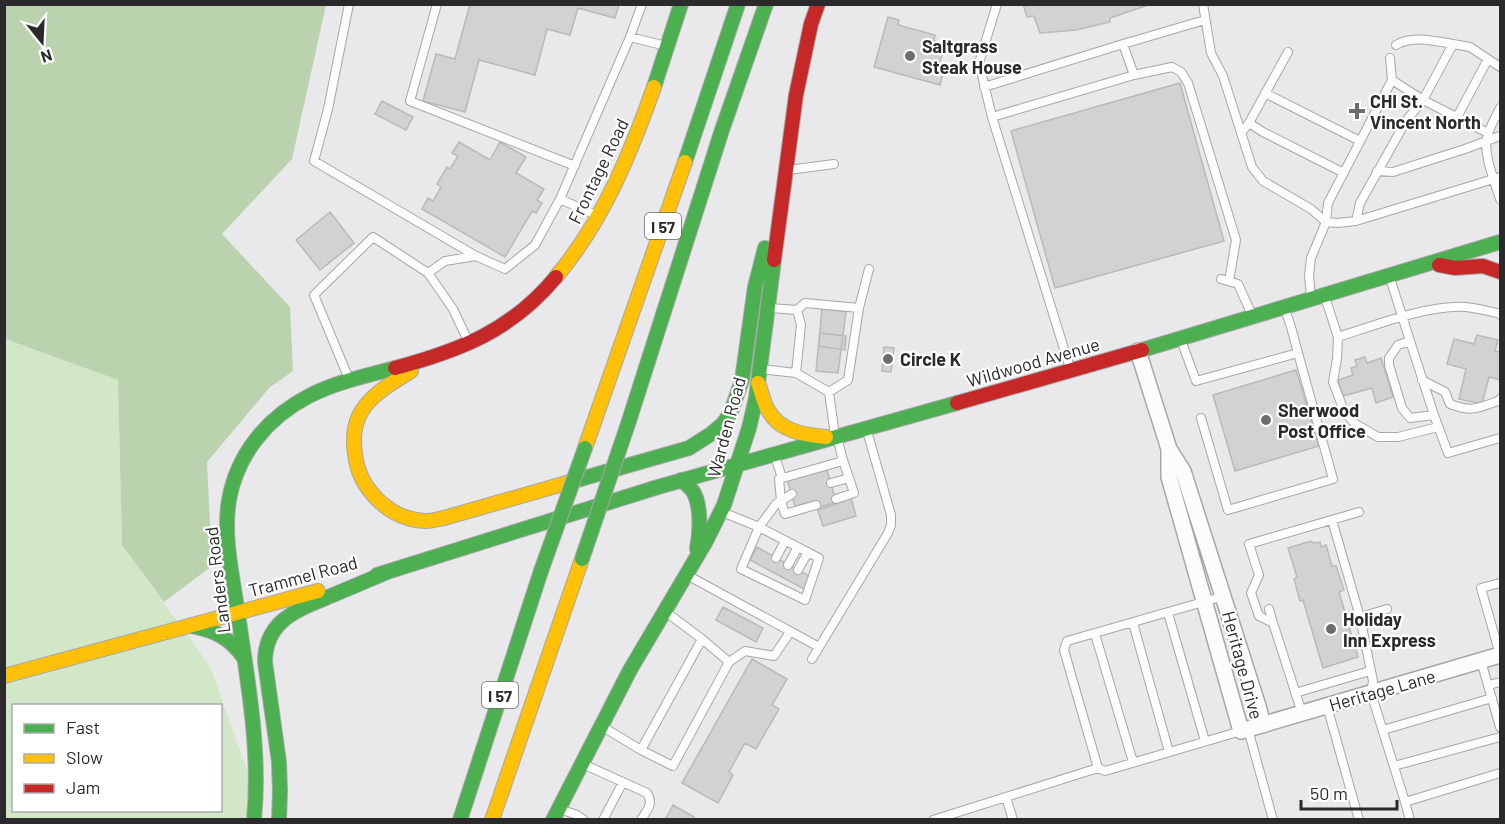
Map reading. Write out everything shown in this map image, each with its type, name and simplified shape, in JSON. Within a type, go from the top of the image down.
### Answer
[{"type":"main road","name":"Frontage Road","points":[[437,355],[470,344],[505,323],[545,290],[570,259],[599,217],[633,145],[681,4]]},
{"type":"main road","name":"I 57","points":[[455,815],[482,750],[541,571],[738,4]]},
{"type":"main road","name":"I 57","points":[[492,819],[628,424],[722,130],[766,4]]},
{"type":"main road","name":"Warden Road","points":[[556,814],[630,670],[705,543],[720,511],[749,428],[759,376],[796,95],[811,24],[818,4]]},
{"type":"main road","points":[[437,355],[373,397],[359,416],[354,436],[354,456],[366,488],[392,512],[408,517],[425,521],[444,518],[688,448],[707,438],[723,424],[735,405],[741,383],[754,289],[786,170]]},
{"type":"main road","name":"Wildwood Avenue","points":[[574,513],[681,480],[1138,351],[1500,242]]},
{"type":"main road","points":[[1427,263],[1455,268],[1483,266],[1500,272]]},
{"type":"main road","name":"Landers Road","points":[[254,819],[257,799],[253,719],[227,540],[229,497],[240,462],[252,442],[289,407],[307,396],[327,387],[437,355]]},
{"type":"main road","points":[[759,376],[769,412],[784,427],[807,435],[836,438]]},
{"type":"main road","points":[[681,480],[692,490],[696,499],[700,533],[695,558]]},
{"type":"main road","name":"Trammel Road","points":[[4,676],[390,571],[574,513]]},
{"type":"main road","points":[[279,819],[278,750],[265,664],[268,640],[275,628],[292,612],[390,571]]},
{"type":"main road","points":[[191,626],[218,633],[229,640],[244,658]]},
{"type":"street","name":"Heritage Drive","points":[[1138,351],[1169,449],[1183,471],[1258,706],[1251,728]]},
{"type":"street","name":"Heritage Drive","points":[[1169,449],[1169,477],[1205,602],[1251,728]]},
{"type":"street","name":"Heritage Lane","points":[[1251,728],[1500,655]]},
{"type":"lane","points":[[350,4],[328,109],[314,161],[476,256],[505,269],[535,245],[560,199],[642,4]]},
{"type":"lane","points":[[437,4],[410,101],[575,166]]},
{"type":"lane","points":[[998,4],[979,63],[992,117],[1071,370]]},
{"type":"lane","points":[[1203,4],[1211,53],[1223,76],[1252,167],[1263,181],[1311,210],[1326,222],[1356,221],[1497,178]]},
{"type":"lane","points":[[984,87],[1205,20]]},
{"type":"lane","points":[[630,37],[668,46]]},
{"type":"lane","points":[[1396,45],[1418,39],[1470,47],[1500,67]]},
{"type":"lane","points":[[1123,44],[1134,75]]},
{"type":"lane","points":[[1356,221],[1360,203],[1377,171],[1406,121],[1423,100],[1453,44]]},
{"type":"lane","points":[[1241,133],[1249,123],[1288,52]]},
{"type":"lane","points":[[1390,58],[1392,80],[1328,203],[1326,222],[1311,258],[1309,275],[1338,337],[1333,382],[1344,411],[1354,423],[1378,437],[1398,437],[1438,427]]},
{"type":"lane","points":[[1457,117],[1488,59]]},
{"type":"lane","points":[[992,117],[1134,75],[1172,67],[1181,72],[1188,83],[1236,240],[1225,280],[1238,284],[1252,317]]},
{"type":"lane","points":[[1392,80],[1487,137]]},
{"type":"lane","points":[[1265,93],[1360,141]]},
{"type":"lane","points":[[1500,108],[1487,137],[1487,156],[1497,178],[1500,199]]},
{"type":"lane","points":[[1249,123],[1344,173]]},
{"type":"lane","points":[[1377,171],[1393,172],[1465,149],[1487,137],[1500,136]]},
{"type":"lane","points":[[786,170],[834,164]]},
{"type":"lane","points":[[560,199],[599,217]]},
{"type":"lane","points":[[350,381],[314,295],[373,237],[428,273],[453,309],[470,344]]},
{"type":"lane","points":[[428,273],[445,261],[476,256]]},
{"type":"lane","points":[[830,392],[848,380],[859,308],[868,269]]},
{"type":"lane","points":[[1389,275],[1448,453],[1500,438]]},
{"type":"lane","points":[[768,308],[797,310],[805,303],[859,308]]},
{"type":"lane","points":[[1338,337],[1403,317],[1448,308],[1465,307],[1500,315]]},
{"type":"lane","points":[[1201,418],[1228,510],[1333,479],[1284,308]]},
{"type":"lane","points":[[796,374],[801,325],[797,310]]},
{"type":"lane","points":[[1180,338],[1196,381],[1298,353]]},
{"type":"lane","points":[[1410,341],[1398,345],[1389,358],[1402,408],[1410,418],[1434,415]]},
{"type":"lane","points":[[759,376],[796,374],[830,392]]},
{"type":"lane","points":[[1422,380],[1444,392],[1449,404],[1463,409],[1475,409],[1500,399]]},
{"type":"lane","points":[[830,392],[836,438],[854,493],[836,499]]},
{"type":"lane","points":[[812,659],[891,525],[891,515],[866,429]]},
{"type":"lane","points":[[775,454],[782,478]]},
{"type":"lane","points":[[816,505],[785,514],[779,479],[843,461]]},
{"type":"lane","points":[[831,483],[849,478]]},
{"type":"lane","points":[[720,511],[759,527],[819,558],[805,600],[741,569],[759,527],[776,504],[792,494]]},
{"type":"lane","points":[[1263,586],[1249,544],[1359,512]]},
{"type":"lane","points":[[1332,520],[1360,617],[1372,681],[1371,693],[1410,819]]},
{"type":"lane","points":[[776,558],[785,541]]},
{"type":"lane","points":[[788,565],[798,547]]},
{"type":"lane","points":[[798,570],[808,552]]},
{"type":"lane","points":[[765,581],[770,571]]},
{"type":"lane","points":[[686,574],[819,647]]},
{"type":"lane","points":[[1259,575],[1251,593],[1259,616],[1273,623]]},
{"type":"lane","points":[[776,586],[781,577]]},
{"type":"lane","points":[[787,591],[791,582]]},
{"type":"lane","points":[[1500,583],[1481,588],[1500,655]]},
{"type":"lane","points":[[1098,768],[1064,650],[1067,641],[1168,614],[1224,596]]},
{"type":"lane","points":[[1269,609],[1302,714]]},
{"type":"lane","points":[[1360,617],[1387,609]]},
{"type":"lane","points":[[664,611],[729,662]]},
{"type":"lane","points":[[1168,614],[1205,741]]},
{"type":"lane","points":[[1133,623],[1169,752]]},
{"type":"lane","points":[[601,726],[673,766],[729,662],[745,651],[774,656],[790,632]]},
{"type":"lane","points":[[1095,634],[1133,762]]},
{"type":"lane","points":[[641,750],[702,639]]},
{"type":"lane","points":[[1481,661],[1500,727]]},
{"type":"lane","points":[[1295,693],[1370,671]]},
{"type":"lane","points":[[1489,685],[1500,682]]},
{"type":"lane","points":[[1383,730],[1492,698]]},
{"type":"lane","points":[[1327,706],[1359,819]]},
{"type":"lane","points":[[933,819],[949,817],[1098,768],[1105,771],[1251,728],[1273,819]]},
{"type":"lane","points":[[1394,766],[1500,737]]},
{"type":"lane","points":[[582,763],[647,794],[651,803],[641,819]]},
{"type":"lane","points":[[1405,802],[1500,773]]},
{"type":"lane","points":[[603,819],[623,782]]},
{"type":"lane","points":[[1006,797],[1013,819]]},
{"type":"lane","points":[[556,814],[577,815],[584,819]]},
{"type":"green space","points":[[4,5],[326,5],[292,159],[222,234],[290,307],[293,371],[269,388],[207,462],[212,566],[164,602],[122,545],[118,380],[5,339]]},
{"type":"green space","points":[[4,339],[118,380],[122,545],[211,668],[257,799],[251,819],[5,819]]},
{"type":"building","points":[[470,4],[619,4],[615,18],[578,8],[570,35],[547,29],[535,75],[479,60],[465,112],[423,101],[436,54],[455,59]]},
{"type":"building","points":[[1023,4],[1151,4],[1110,18],[1110,22],[1076,30],[1040,33],[1034,16],[1027,17]]},
{"type":"building","name":"Saltgrass Steak House","points":[[888,17],[899,20],[898,25],[935,35],[934,41],[945,44],[938,69],[944,71],[940,85],[874,67]]},
{"type":"building","points":[[1180,83],[1224,241],[1055,288],[1011,131]]},
{"type":"building","points":[[382,101],[413,117],[406,130],[375,114]]},
{"type":"building","points":[[459,142],[490,160],[500,142],[526,157],[516,173],[544,189],[537,200],[542,203],[536,213],[532,211],[505,257],[422,209],[428,198],[433,201],[441,187],[437,184],[447,167],[450,169],[458,156],[452,153]]},
{"type":"building","points":[[330,212],[354,243],[320,270],[296,240]]},
{"type":"building","points":[[822,308],[846,312],[838,373],[816,371]]},
{"type":"building","points":[[820,333],[846,336],[845,350],[819,346]]},
{"type":"building","points":[[1477,335],[1498,340],[1495,351],[1500,352],[1500,380],[1489,377],[1482,404],[1459,399],[1466,369],[1447,364],[1454,339],[1474,344]]},
{"type":"building","name":"Circle K","points":[[884,347],[894,348],[891,372],[882,371]]},
{"type":"building","points":[[1365,357],[1367,363],[1381,358],[1393,397],[1376,403],[1372,388],[1343,396],[1338,380],[1353,375],[1351,368],[1357,366],[1355,360]]},
{"type":"building","name":"Sherwood Post Office","points":[[1296,370],[1319,446],[1235,471],[1213,395]]},
{"type":"building","points":[[826,467],[837,504],[818,510],[815,501],[795,506],[787,479]]},
{"type":"building","points":[[851,498],[856,516],[823,526],[817,508]]},
{"type":"building","name":"Holiday Inn Express","points":[[1311,541],[1320,542],[1321,547],[1326,545],[1332,566],[1336,566],[1344,590],[1339,592],[1358,657],[1323,668],[1303,600],[1300,601],[1294,579],[1297,577],[1288,548]]},
{"type":"building","points":[[757,547],[811,577],[804,589],[750,560]]},
{"type":"building","points":[[723,607],[763,628],[756,642],[716,620]]},
{"type":"building","points":[[752,659],[787,679],[772,705],[779,709],[756,749],[745,743],[729,772],[733,775],[718,803],[682,783]]},
{"type":"building","points":[[673,805],[694,817],[692,820],[665,820]]},
{"type":"traffic: fast","points":[[654,87],[681,4]]},
{"type":"traffic: fast","points":[[685,162],[738,4]]},
{"type":"traffic: fast","points":[[628,424],[722,130],[766,4]]},
{"type":"traffic: fast","points":[[1142,350],[1500,242]]},
{"type":"traffic: fast","points":[[570,482],[689,448],[723,424],[731,412],[742,380],[755,287],[765,248]]},
{"type":"traffic: fast","points":[[553,820],[630,670],[705,543],[724,505],[749,428],[756,398],[774,260]]},
{"type":"traffic: fast","points":[[254,820],[256,767],[252,714],[227,527],[233,483],[247,452],[257,439],[268,426],[294,405],[330,387],[395,368]]},
{"type":"traffic: fast","points":[[377,575],[658,487],[957,403]]},
{"type":"traffic: fast","points":[[582,559],[628,424]]},
{"type":"traffic: fast","points":[[541,571],[585,448]]},
{"type":"traffic: fast","points":[[681,480],[692,490],[699,511],[697,549]]},
{"type":"traffic: fast","points":[[279,820],[279,762],[265,662],[271,635],[287,618],[308,605],[390,571]]},
{"type":"traffic: fast","points":[[460,820],[541,571]]},
{"type":"traffic: fast","points":[[192,626],[222,636],[244,658]]},
{"type":"traffic: slow","points":[[556,277],[588,233],[614,186],[654,87]]},
{"type":"traffic: slow","points":[[585,448],[685,162]]},
{"type":"traffic: slow","points":[[411,371],[382,390],[369,402],[359,416],[355,429],[355,453],[362,478],[369,490],[388,508],[412,519],[430,521],[570,482]]},
{"type":"traffic: slow","points":[[758,383],[766,407],[779,423],[793,431],[826,437]]},
{"type":"traffic: slow","points":[[492,820],[582,559]]},
{"type":"traffic: slow","points":[[4,676],[318,591]]},
{"type":"traffic: jam","points":[[774,260],[796,95],[811,24],[818,4]]},
{"type":"traffic: jam","points":[[1439,265],[1455,268],[1483,266],[1500,272]]},
{"type":"traffic: jam","points":[[395,368],[463,346],[503,325],[539,296],[556,277]]},
{"type":"traffic: jam","points":[[957,403],[1142,350]]},
{"type":"place","name":"Saltgrass Steak House","points":[[910,56]]},
{"type":"place","name":"CHI St. Vincent North","points":[[1357,111]]},
{"type":"place","name":"Circle K","points":[[888,359]]},
{"type":"place","name":"Sherwood Post Office","points":[[1266,420]]},
{"type":"place","name":"Holiday Inn Express","points":[[1331,629]]}]
